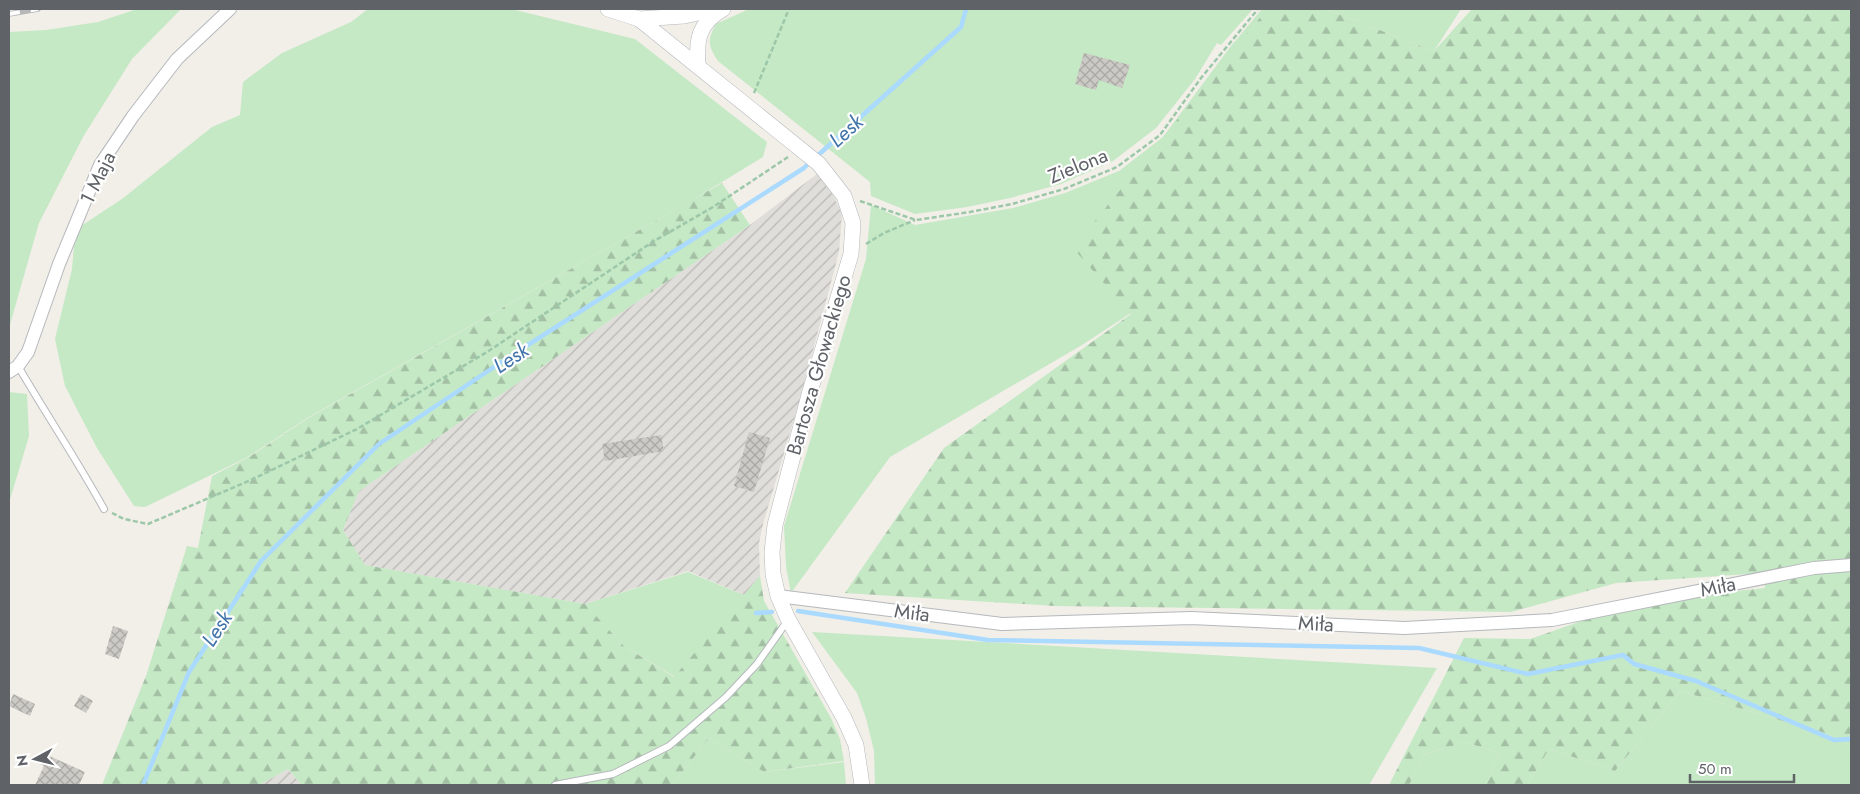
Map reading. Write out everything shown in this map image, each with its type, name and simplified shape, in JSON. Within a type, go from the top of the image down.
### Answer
[{"type":"street","name":"1 Maja","points":[[13,369],[28,352],[59,264],[100,165],[133,116],[177,59],[230,9]]},
{"type":"street","points":[[608,9],[639,19],[684,16],[717,9]]},
{"type":"street","points":[[698,65],[698,39],[704,24],[713,15],[724,9]]},
{"type":"street","name":"Bartosza Głowackiego","points":[[639,19],[820,164],[844,196],[853,222],[851,254],[809,396],[775,525],[773,574],[778,596],[788,619],[844,718],[856,745],[862,785]]},
{"type":"street","name":"Miła","points":[[778,596],[1002,624],[1191,618],[1404,628],[1552,620],[1814,568],[1851,566]]},
{"type":"lane","points":[[13,369],[44,411],[80,466],[104,509]]},
{"type":"lane","points":[[555,785],[613,774],[669,746],[726,697],[757,664],[788,619]]},
{"type":"path","points":[[748,106],[789,9]]},
{"type":"path","name":"Zielona","points":[[844,196],[916,220],[1012,204],[1064,189],[1117,167],[1160,135],[1201,78],[1258,9]]},
{"type":"path","points":[[104,509],[124,519],[148,524],[251,480],[357,429],[487,352],[654,241],[804,151]]},
{"type":"path","points":[[851,254],[884,233],[916,220]]},
{"type":"shaded area","points":[[817,174],[833,195],[842,214],[839,252],[801,396],[763,524],[759,543],[760,576],[744,595],[688,571],[585,604],[365,565],[343,530],[359,491],[750,225]]},
{"type":"shaded area","points":[[288,769],[302,785],[259,785]]},
{"type":"green space","points":[[137,9],[181,9],[132,59],[83,137],[39,223],[9,328],[9,32],[46,30],[98,22]]},
{"type":"green space","points":[[368,9],[511,9],[635,39],[767,142],[763,157],[694,199],[309,417],[248,457],[145,507],[134,506],[97,448],[65,386],[55,339],[72,269],[74,246],[81,226],[122,199],[212,127],[240,115],[243,82],[282,53],[351,22]]},
{"type":"green space","points":[[749,9],[1253,9],[1221,45],[1217,43],[1195,79],[1156,128],[1113,161],[1061,184],[1010,198],[967,207],[915,214],[871,196],[870,182],[718,61],[710,43],[711,34],[716,24]]},
{"type":"green space","points":[[1262,9],[1268,9],[1131,313],[1082,345],[890,457],[791,593],[786,567],[784,526],[866,259],[871,205],[915,225],[1013,208],[1065,193],[1119,171],[1163,137],[1231,46]]},
{"type":"green space","points":[[1267,9],[1325,9],[1434,51],[1472,9],[1851,9],[1851,746],[1825,733],[1680,691],[1615,771],[1549,749],[1527,785],[1486,785],[1499,753],[1465,742],[1425,754],[1409,785],[1389,785],[1464,638],[1530,639],[1639,601],[1765,588],[1763,573],[1616,583],[1511,612],[1055,606],[845,593],[944,448],[1131,314],[1073,248]]},
{"type":"green space","points":[[1325,9],[1461,9],[1434,51]]},
{"type":"green space","points":[[722,183],[750,225],[359,491],[343,530],[365,565],[585,604],[624,646],[674,677],[760,576],[764,601],[831,718],[840,739],[844,761],[764,772],[709,738],[672,785],[302,785],[288,769],[259,785],[102,785],[146,676],[187,546],[198,548],[212,476],[249,457],[310,417]]},
{"type":"green space","points":[[9,392],[27,394],[29,436],[9,503]]},
{"type":"green space","points":[[688,572],[744,595],[675,677],[624,646],[585,604]]},
{"type":"green space","points":[[812,632],[1437,668],[1369,785],[875,785],[874,751],[866,718],[857,693]]},
{"type":"green space","points":[[1680,691],[1825,733],[1851,746],[1851,785],[1527,785],[1549,749],[1615,771]]},
{"type":"green space","points":[[709,738],[764,772],[844,762],[846,785],[672,785]]},
{"type":"green space","points":[[1465,742],[1499,753],[1486,785],[1409,785],[1425,754]]},
{"type":"building","points":[[1084,53],[1130,65],[1122,88],[1099,80],[1096,90],[1075,84]]},
{"type":"building","points":[[749,432],[770,438],[754,492],[734,486]]},
{"type":"building","points":[[661,435],[664,451],[605,461],[602,444]]},
{"type":"building","points":[[113,626],[128,631],[119,659],[105,654]]},
{"type":"building","points":[[13,694],[35,704],[30,716],[9,706]]},
{"type":"building","points":[[81,694],[93,701],[86,713],[74,706]]},
{"type":"building","points":[[45,754],[85,772],[79,785],[35,785],[44,766],[40,764]]},
{"type":"waterway","name":"Lesk","points":[[816,157],[961,27],[966,9]]},
{"type":"waterway","name":"Lesk","points":[[143,785],[189,672],[261,561],[379,444],[503,361],[804,168],[810,162]]},
{"type":"waterway","points":[[798,611],[988,640],[1419,648],[1528,674],[1623,655],[1634,664],[1696,681],[1834,740],[1851,739]]},
{"type":"waterway","points":[[756,613],[772,612]]},
{"type":"railway","points":[[9,14],[38,9]]}]
